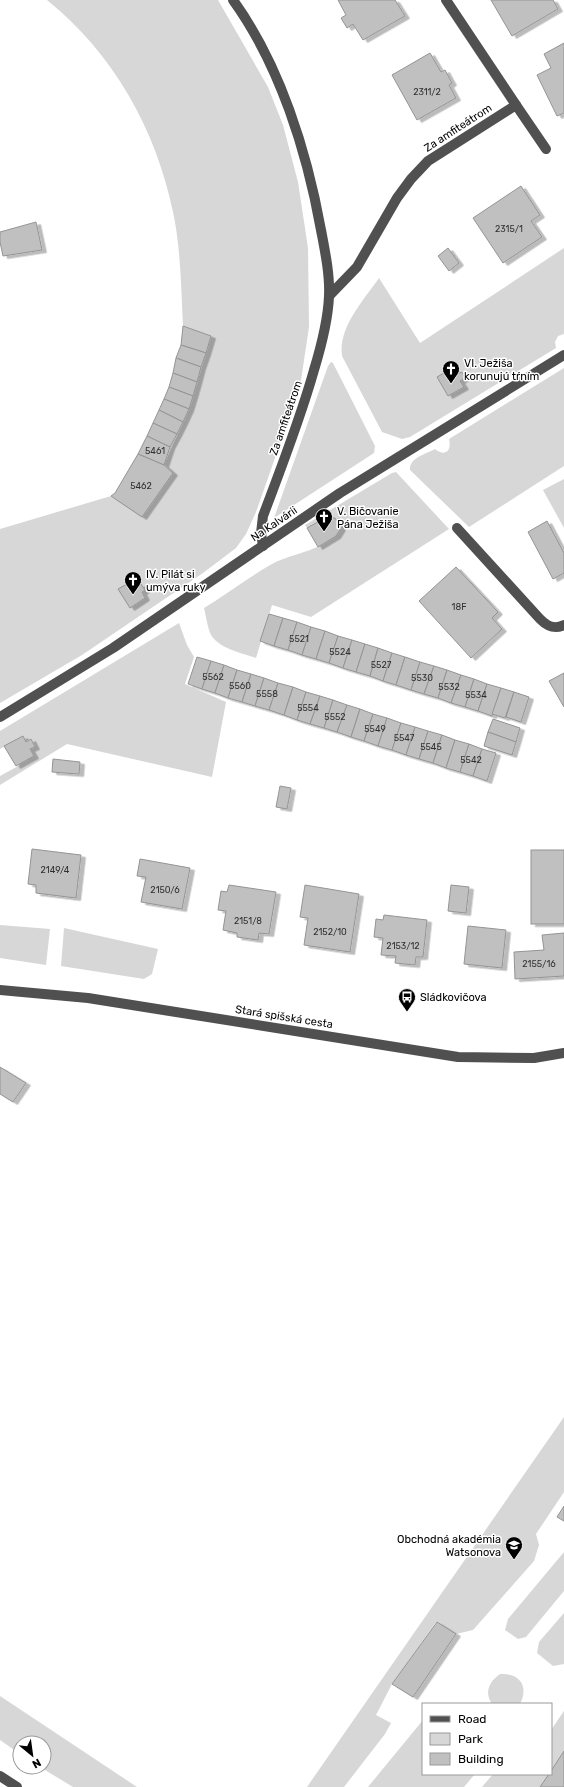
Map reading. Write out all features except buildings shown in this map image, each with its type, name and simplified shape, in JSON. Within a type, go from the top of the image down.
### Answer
[{"type":"street","name":"Za amfiteátrom","points":[[233,0],[260,45],[290,110],[316,203],[325,252],[329,296],[322,342],[308,393],[263,516],[261,533],[263,546]]},
{"type":"street","points":[[446,0],[546,149]]},
{"type":"street","name":"Za amfiteátrom","points":[[329,296],[356,267],[397,198],[419,170],[428,161],[516,105]]},
{"type":"street","name":"Na Kalvárii","points":[[0,717],[113,648],[347,489],[564,355]]},
{"type":"street","points":[[457,528],[540,619],[547,625],[554,628],[564,625]]},
{"type":"street","name":"Stará spišská cesta","points":[[0,990],[88,998],[458,1057],[534,1058],[564,1053]]},
{"type":"street","points":[[0,1776],[17,1787]]},
{"type":"green space","points":[[47,0],[218,0],[268,87],[283,125],[298,182],[308,248],[309,327],[300,387],[256,512],[246,534],[236,548],[203,573],[82,655],[0,703],[0,529],[111,496],[142,517],[173,473],[164,465],[189,409],[211,336],[183,326],[176,226],[165,181],[143,122],[111,68],[71,21]]},
{"type":"green space","points":[[564,248],[564,334],[558,336],[555,342],[556,348],[410,437],[402,439],[382,432],[342,356],[342,345],[348,324],[353,314],[379,278],[420,343]]},
{"type":"green space","points":[[331,362],[333,363],[375,446],[374,453],[274,518],[328,366]]},
{"type":"green space","points":[[564,368],[564,466],[469,527],[410,470],[412,462],[435,449],[445,453],[447,452],[449,450],[449,439]]},
{"type":"green space","points":[[396,472],[449,529],[311,617],[272,605],[256,658],[230,649],[218,643],[213,638],[209,630],[204,608],[272,564],[327,542],[335,536],[341,528],[339,526],[342,524],[339,518],[336,520],[334,518],[325,518],[307,528],[305,525]]},
{"type":"green space","points":[[564,479],[564,528],[543,490]]},
{"type":"green space","points":[[179,623],[187,645],[194,657],[185,684],[226,702],[212,777],[67,744],[0,785],[0,776],[20,765],[30,749],[35,746],[31,739],[0,749],[0,731]]},
{"type":"green space","points":[[0,925],[50,929],[46,965],[0,958]]},
{"type":"green space","points":[[64,928],[158,949],[152,974],[144,979],[61,966]]},
{"type":"green space","points":[[564,1417],[564,1492],[536,1534],[539,1545],[534,1561],[473,1630],[456,1634],[436,1622],[392,1684],[376,1715],[391,1723],[385,1734],[344,1787],[307,1787]]},
{"type":"green space","points":[[564,1552],[564,1591],[526,1637],[518,1639],[505,1630],[508,1619]]},
{"type":"green space","points":[[564,1613],[564,1664],[553,1666],[537,1653],[539,1642]]},
{"type":"green space","points":[[500,1674],[507,1674],[517,1678],[523,1686],[523,1698],[520,1703],[492,1703],[488,1691],[493,1680]]},
{"type":"green space","points":[[0,1696],[137,1787],[73,1787],[52,1774],[52,1735],[12,1735],[12,1748],[0,1740]]},
{"type":"green space","points":[[564,1711],[564,1751],[552,1769],[552,1729]]},
{"type":"green space","points":[[422,1721],[422,1775],[474,1775],[464,1787],[368,1787]]},
{"type":"green space","points":[[492,1775],[548,1775],[540,1787],[482,1787]]},
{"type":"place","name":"VI. Ježiša korunujú tŕním","points":[[451,384]]},
{"type":"place","name":"V. Bičovanie Pána Ježiša","points":[[324,532]]},
{"type":"place","name":"IV. Pilát si umýva ruky","points":[[133,595]]},
{"type":"place","name":"Sládkovičova","points":[[407,1012]]},
{"type":"place","name":"Obchodná akadémia Watsonova","points":[[514,1560]]}]
